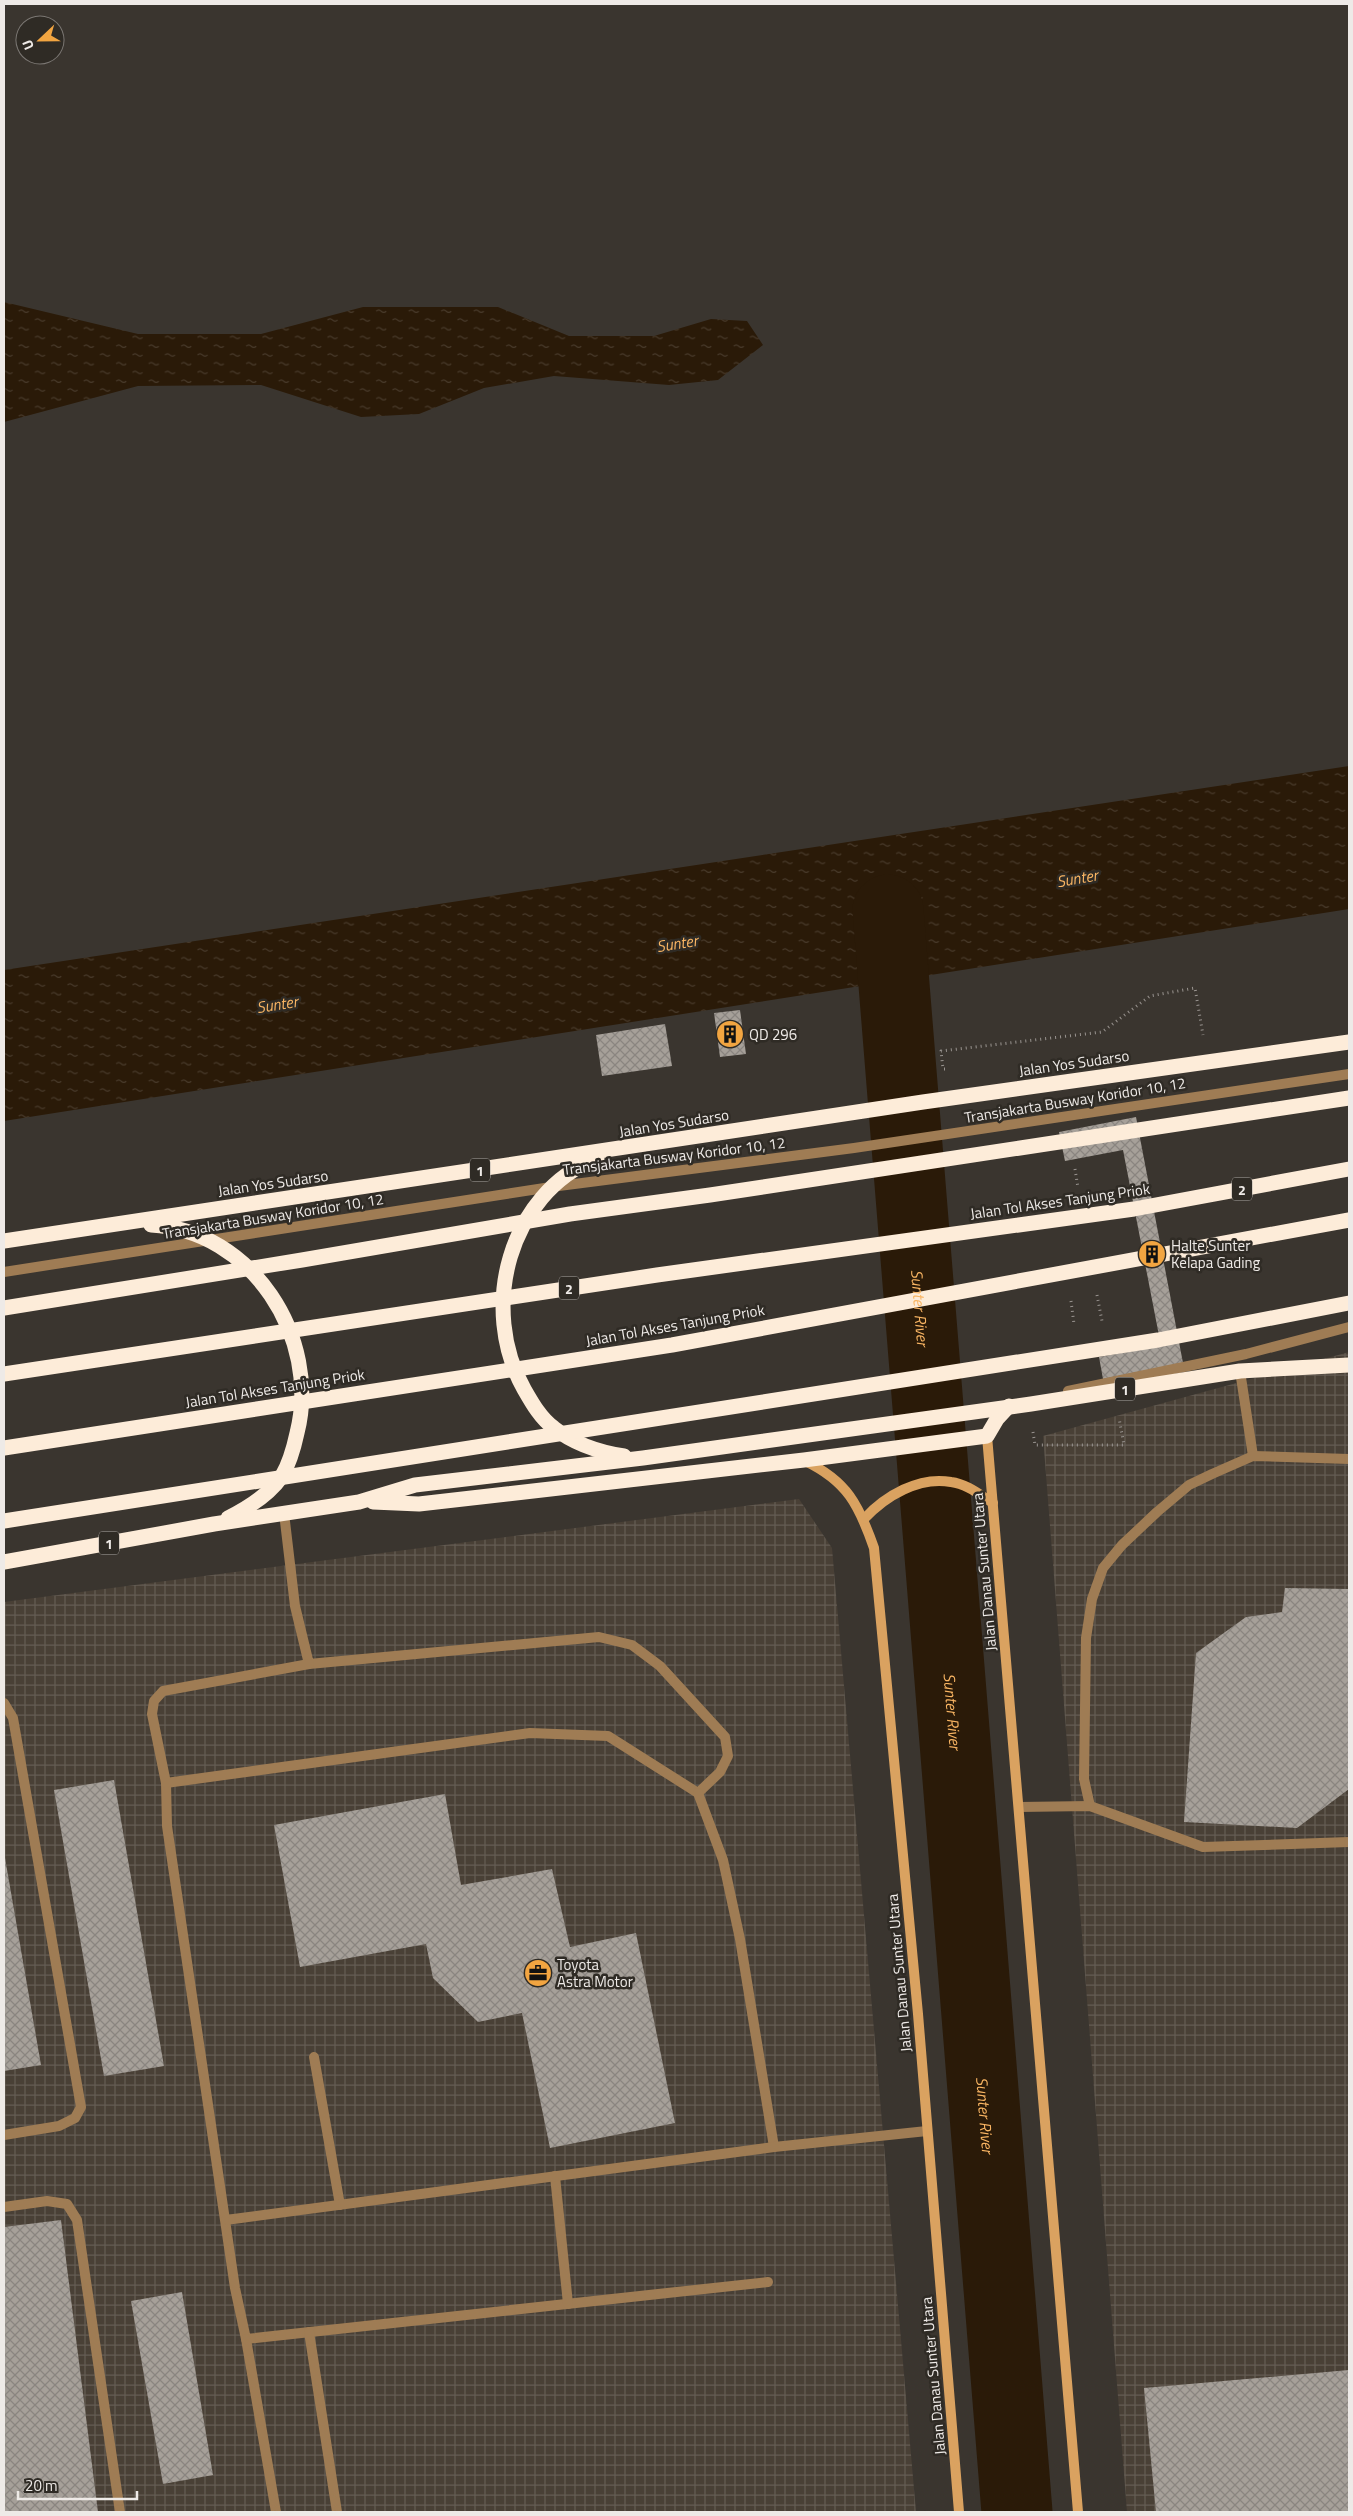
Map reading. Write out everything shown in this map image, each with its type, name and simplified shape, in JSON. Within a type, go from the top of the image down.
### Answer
[{"type":"highway","name":"Jalan Yos Sudarso","points":[[4,1241],[923,1102],[1349,1042]]},
{"type":"highway","points":[[4,1308],[292,1262],[570,1214],[710,1195],[1349,1098]]},
{"type":"highway","points":[[615,1150],[586,1162],[563,1176],[551,1187],[523,1224],[511,1253],[503,1284],[502,1315],[507,1347],[517,1377],[533,1404],[553,1428],[578,1443],[607,1453],[643,1458]]},
{"type":"highway","name":"Jalan Tol Akses Tanjung Priok","points":[[4,1374],[657,1275],[1134,1209],[1349,1169]]},
{"type":"highway","name":"Jalan Tol Akses Tanjung Priok","points":[[4,1448],[672,1345],[1349,1220]]},
{"type":"highway","points":[[117,1223],[170,1226],[210,1241],[228,1251],[252,1271],[272,1296],[288,1324],[298,1354],[302,1385],[302,1416],[294,1447],[282,1476],[267,1493],[245,1510],[214,1524]]},
{"type":"highway","points":[[4,1521],[1158,1340],[1349,1303]]},
{"type":"highway","name":"1","points":[[1314,1369],[1349,1356]]},
{"type":"highway","name":"1","points":[[4,1562],[214,1524],[359,1502],[415,1485],[643,1458],[1240,1371],[1314,1369],[1349,1365]]},
{"type":"highway","points":[[987,1436],[997,1419],[1009,1406]]},
{"type":"highway","name":"1","points":[[359,1502],[419,1504],[804,1460],[987,1436]]},
{"type":"main road","name":"Jalan Danau Sunter Utara","points":[[987,1436],[1078,2512]]},
{"type":"main road","name":"Jalan Danau Sunter Utara","points":[[804,1460],[826,1471],[844,1486],[864,1518],[874,1548],[928,2131],[959,2512]]},
{"type":"main road","points":[[864,1518],[874,1507],[900,1489],[925,1483],[951,1481],[972,1489],[993,1503]]},
{"type":"lane","name":"Transjakarta Busway Koridor 10, 12","points":[[4,1272],[551,1187],[854,1148],[1349,1074]]},
{"type":"lane","points":[[1009,1406],[1088,1387],[1246,1354],[1349,1327]]},
{"type":"lane","points":[[1240,1371],[1253,1456]]},
{"type":"lane","points":[[1090,1806],[1084,1779],[1086,1638],[1092,1599],[1103,1568],[1122,1545],[1189,1485],[1253,1456],[1349,1459]]},
{"type":"lane","points":[[284,1513],[295,1606],[309,1664]]},
{"type":"lane","points":[[276,2512],[246,2339],[235,2288],[168,1826],[166,1783],[152,1714],[154,1701],[163,1691],[309,1664],[559,1639],[599,1637],[632,1645],[660,1666],[725,1737],[728,1756],[720,1772],[698,1793]]},
{"type":"lane","points":[[4,1703],[13,1718],[81,2107],[75,2118],[59,2126],[4,2136]]},
{"type":"lane","points":[[166,1783],[530,1733],[608,1736],[698,1793],[723,1860],[740,1939],[774,2147]]},
{"type":"lane","points":[[1019,1807],[1090,1806],[1203,1847],[1349,1842]]},
{"type":"lane","points":[[314,2057],[340,2205]]},
{"type":"lane","points":[[226,2220],[774,2147],[928,2131]]},
{"type":"lane","points":[[555,2176],[568,2304]]},
{"type":"lane","points":[[4,2207],[47,2201],[67,2204],[77,2220],[120,2512]]},
{"type":"lane","points":[[246,2339],[768,2282]]},
{"type":"lane","points":[[310,2332],[337,2512]]},
{"type":"path","points":[[952,1068],[943,1069],[941,1051],[1102,1032],[1150,996],[1195,988],[1207,1062]]},
{"type":"path","points":[[1035,1445],[1124,1445],[1123,1437]]},
{"type":"shaded area","points":[[1349,1352],[1349,2512],[1127,2512],[1043,1436]]},
{"type":"shaded area","points":[[799,1499],[832,1548],[916,2512],[4,2512],[4,1602]]},
{"type":"water","points":[[4,302],[138,334],[261,334],[363,307],[498,307],[569,336],[654,336],[711,319],[747,321],[763,345],[718,380],[669,385],[554,376],[484,388],[419,414],[361,417],[261,385],[138,386],[4,422]]},
{"type":"water","name":"Sunter","points":[[1349,766],[1349,909],[4,1121],[4,970]]},
{"type":"building","name":"QD 296","points":[[740,1010],[746,1054],[720,1057],[714,1013]]},
{"type":"building","points":[[665,1024],[672,1066],[602,1076],[596,1035]]},
{"type":"building","name":"Halte Sunter Kelapa Gading","points":[[1136,1117],[1183,1363],[1103,1379],[1099,1357],[1161,1346],[1123,1150],[1065,1161],[1059,1132]]},
{"type":"building","points":[[1285,1588],[1349,1589],[1349,1789],[1297,1828],[1184,1822],[1196,1653],[1246,1617],[1282,1612]]},
{"type":"building","points":[[114,1780],[164,2066],[104,2076],[54,1790]]},
{"type":"building","name":"Toyota Astra Motor","points":[[445,1794],[461,1885],[552,1869],[570,1947],[636,1933],[675,2123],[550,2148],[522,2013],[478,2022],[433,1978],[426,1944],[300,1967],[274,1825]]},
{"type":"building","points":[[4,1859],[41,2065],[4,2071]]},
{"type":"building","points":[[61,2220],[98,2512],[4,2512],[4,2227]]},
{"type":"building","points":[[182,2292],[213,2475],[163,2484],[131,2301]]},
{"type":"building","points":[[1349,2370],[1349,2512],[1156,2512],[1144,2388]]},
{"type":"waterway","name":"Sunter River","points":[[888,910],[1017,2512]]},
{"type":"place","name":"QD 296","points":[[730,1034]]},
{"type":"place","name":"Halte Sunter Kelapa Gading","points":[[1152,1254]]},
{"type":"place","name":"Toyota Astra Motor","points":[[538,1973]]}]
